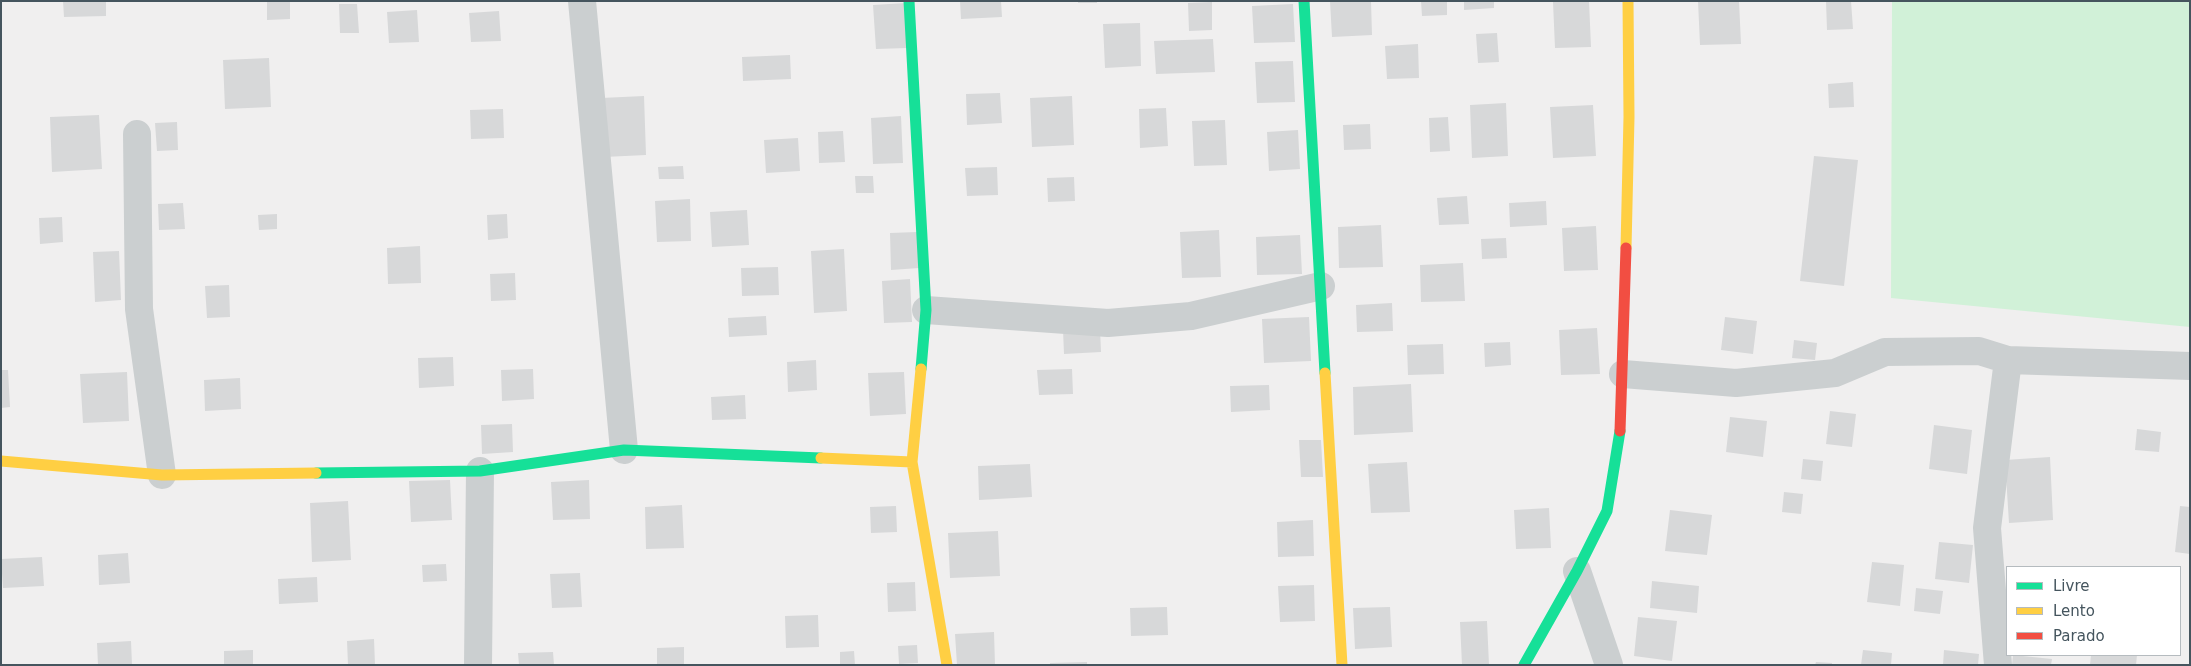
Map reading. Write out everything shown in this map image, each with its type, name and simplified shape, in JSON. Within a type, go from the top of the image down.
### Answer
[{"type":"street","points":[[582,1],[624,450]]},
{"type":"street","points":[[909,1],[926,310],[912,462],[947,665]]},
{"type":"street","points":[[1304,1],[1342,665]]},
{"type":"street","points":[[1524,665],[1577,571],[1607,511],[1621,427],[1629,118],[1628,1]]},
{"type":"street","points":[[137,134],[139,309],[162,475]]},
{"type":"street","points":[[926,310],[1108,323],[1191,316],[1320,286]]},
{"type":"street","points":[[1623,374],[1736,382],[1835,373],[1885,352],[1979,351],[2008,360],[2190,366]]},
{"type":"street","points":[[1998,665],[1987,528],[2008,360]]},
{"type":"street","points":[[1,462],[162,475],[480,471],[624,450],[912,462]]},
{"type":"street","points":[[478,665],[480,471]]},
{"type":"street","points":[[1577,571],[1609,665]]},
{"type":"green space","points":[[1892,1],[2190,1],[2190,327],[1891,298]]},
{"type":"building","points":[[63,1],[106,1],[106,16],[64,17]]},
{"type":"building","points":[[267,1],[290,1],[290,19],[267,20]]},
{"type":"building","points":[[960,1],[1001,1],[1002,17],[961,19]]},
{"type":"building","points":[[1078,1],[1097,1],[1097,3],[1078,3]]},
{"type":"building","points":[[1330,1],[1371,1],[1372,35],[1332,37]]},
{"type":"building","points":[[1421,1],[1447,1],[1447,15],[1422,16]]},
{"type":"building","points":[[1464,1],[1494,1],[1494,8],[1464,10]]},
{"type":"building","points":[[1589,1],[1591,47],[1555,48],[1553,2]]},
{"type":"building","points":[[1698,1],[1739,1],[1741,44],[1700,45]]},
{"type":"building","points":[[1826,1],[1851,1],[1853,29],[1827,30]]},
{"type":"building","points":[[1212,2],[1212,30],[1189,31],[1188,3]]},
{"type":"building","points":[[906,3],[907,48],[876,49],[873,5]]},
{"type":"building","points":[[339,4],[357,4],[359,33],[340,33]]},
{"type":"building","points":[[1293,4],[1295,42],[1254,43],[1252,6]]},
{"type":"building","points":[[417,10],[419,42],[389,43],[387,12]]},
{"type":"building","points":[[499,11],[501,41],[471,42],[469,13]]},
{"type":"building","points":[[1140,23],[1141,66],[1105,68],[1103,24]]},
{"type":"building","points":[[1497,33],[1499,62],[1478,63],[1476,34]]},
{"type":"building","points":[[1213,39],[1215,72],[1156,74],[1154,41]]},
{"type":"building","points":[[1418,44],[1419,78],[1387,79],[1385,46]]},
{"type":"building","points":[[790,55],[791,79],[743,81],[742,57]]},
{"type":"building","points":[[269,58],[271,107],[225,109],[223,60]]},
{"type":"building","points":[[1293,61],[1295,102],[1257,103],[1255,62]]},
{"type":"building","points":[[1853,82],[1854,107],[1829,108],[1828,84]]},
{"type":"building","points":[[1000,93],[1002,123],[967,125],[966,94]]},
{"type":"building","points":[[644,96],[646,155],[604,157],[601,98]]},
{"type":"building","points":[[1072,96],[1074,145],[1032,147],[1030,98]]},
{"type":"building","points":[[1506,103],[1508,156],[1472,158],[1470,105]]},
{"type":"building","points":[[1593,105],[1596,156],[1553,158],[1550,107]]},
{"type":"building","points":[[1166,108],[1168,146],[1140,148],[1139,109]]},
{"type":"building","points":[[503,109],[504,138],[471,139],[470,110]]},
{"type":"building","points":[[99,115],[102,169],[52,172],[50,117]]},
{"type":"building","points":[[901,116],[903,163],[873,164],[871,118]]},
{"type":"building","points":[[1448,117],[1450,151],[1430,152],[1429,118]]},
{"type":"building","points":[[1225,120],[1227,165],[1194,166],[1192,121]]},
{"type":"building","points":[[177,122],[178,150],[157,151],[155,123]]},
{"type":"building","points":[[1370,124],[1371,149],[1344,150],[1343,125]]},
{"type":"building","points":[[1298,130],[1300,169],[1269,171],[1267,132]]},
{"type":"building","points":[[843,131],[845,162],[819,163],[818,132]]},
{"type":"building","points":[[798,138],[800,171],[766,173],[764,140]]},
{"type":"building","points":[[1814,156],[1858,160],[1844,286],[1800,281]]},
{"type":"building","points":[[683,166],[684,179],[659,179],[658,167]]},
{"type":"building","points":[[997,167],[998,195],[967,196],[965,168]]},
{"type":"building","points":[[855,176],[873,176],[874,193],[856,193]]},
{"type":"building","points":[[1074,177],[1075,201],[1048,202],[1047,178]]},
{"type":"building","points":[[1467,196],[1469,224],[1439,225],[1437,198]]},
{"type":"building","points":[[690,199],[691,241],[657,242],[655,201]]},
{"type":"building","points":[[1546,201],[1547,225],[1510,227],[1509,203]]},
{"type":"building","points":[[183,203],[185,229],[159,230],[158,204]]},
{"type":"building","points":[[747,210],[749,245],[712,247],[710,212]]},
{"type":"building","points":[[277,214],[277,229],[259,230],[258,215]]},
{"type":"building","points":[[507,214],[508,238],[488,240],[487,215]]},
{"type":"building","points":[[62,217],[63,242],[40,244],[39,218]]},
{"type":"building","points":[[1381,225],[1383,267],[1339,268],[1338,227]]},
{"type":"building","points":[[1596,226],[1598,270],[1564,271],[1562,228]]},
{"type":"building","points":[[1219,230],[1221,277],[1182,278],[1180,232]]},
{"type":"building","points":[[917,232],[919,268],[891,270],[890,233]]},
{"type":"building","points":[[1300,235],[1302,274],[1257,275],[1256,237]]},
{"type":"building","points":[[1506,238],[1507,258],[1482,259],[1481,239]]},
{"type":"building","points":[[420,246],[421,283],[388,284],[387,248]]},
{"type":"building","points":[[844,249],[847,311],[814,313],[811,251]]},
{"type":"building","points":[[119,251],[121,300],[95,302],[93,252]]},
{"type":"building","points":[[1463,263],[1465,301],[1421,302],[1420,265]]},
{"type":"building","points":[[778,267],[779,295],[742,296],[741,268]]},
{"type":"building","points":[[515,273],[516,300],[491,301],[490,274]]},
{"type":"building","points":[[910,279],[912,322],[884,323],[882,281]]},
{"type":"building","points":[[229,285],[230,317],[207,318],[205,286]]},
{"type":"building","points":[[1392,303],[1393,331],[1357,332],[1356,305]]},
{"type":"building","points":[[766,316],[767,335],[729,337],[728,318]]},
{"type":"building","points":[[1309,317],[1311,361],[1264,363],[1262,319]]},
{"type":"building","points":[[1725,317],[1757,321],[1753,354],[1721,350]]},
{"type":"building","points":[[1597,328],[1600,374],[1561,375],[1559,330]]},
{"type":"building","points":[[1100,329],[1101,352],[1064,354],[1063,330]]},
{"type":"building","points":[[1794,340],[1817,343],[1815,360],[1792,358]]},
{"type":"building","points":[[1510,342],[1511,365],[1485,367],[1484,343]]},
{"type":"building","points":[[1443,344],[1444,374],[1408,375],[1407,345]]},
{"type":"building","points":[[453,357],[454,386],[419,388],[418,358]]},
{"type":"building","points":[[816,360],[817,390],[788,392],[787,362]]},
{"type":"building","points":[[533,369],[534,399],[502,401],[501,370]]},
{"type":"building","points":[[1072,369],[1073,394],[1039,395],[1037,370]]},
{"type":"building","points":[[1,370],[8,370],[10,407],[1,408]]},
{"type":"building","points":[[127,372],[129,421],[83,423],[80,374]]},
{"type":"building","points":[[904,372],[906,414],[870,416],[868,373]]},
{"type":"building","points":[[240,378],[241,409],[205,411],[204,380]]},
{"type":"building","points":[[1411,384],[1413,432],[1354,435],[1353,387]]},
{"type":"building","points":[[1269,385],[1270,410],[1231,412],[1230,386]]},
{"type":"building","points":[[745,395],[746,419],[712,420],[711,397]]},
{"type":"building","points":[[1830,411],[1856,414],[1852,447],[1826,444]]},
{"type":"building","points":[[1730,417],[1767,421],[1763,457],[1726,452]]},
{"type":"building","points":[[512,424],[513,452],[482,454],[481,425]]},
{"type":"building","points":[[1934,425],[1972,430],[1967,474],[1929,469]]},
{"type":"building","points":[[2137,429],[2161,432],[2159,452],[2135,450]]},
{"type":"building","points":[[1299,440],[1321,440],[1323,477],[1301,477]]},
{"type":"building","points":[[2050,457],[2053,520],[2009,523],[2005,460]]},
{"type":"building","points":[[1803,459],[1823,461],[1821,481],[1801,479]]},
{"type":"building","points":[[1407,462],[1410,512],[1371,513],[1368,464]]},
{"type":"building","points":[[1030,464],[1032,497],[979,500],[978,466]]},
{"type":"building","points":[[450,480],[452,520],[411,522],[409,481]]},
{"type":"building","points":[[589,480],[590,519],[553,520],[551,482]]},
{"type":"building","points":[[1784,492],[1803,494],[1801,514],[1782,512]]},
{"type":"building","points":[[348,501],[351,560],[312,562],[310,503]]},
{"type":"building","points":[[682,505],[684,548],[646,549],[645,507]]},
{"type":"building","points":[[896,506],[897,532],[871,533],[870,507]]},
{"type":"building","points":[[2180,506],[2190,507],[2190,554],[2175,552]]},
{"type":"building","points":[[1549,508],[1551,548],[1516,549],[1514,510]]},
{"type":"building","points":[[1670,510],[1712,515],[1707,555],[1665,551]]},
{"type":"building","points":[[1313,520],[1314,556],[1278,557],[1277,522]]},
{"type":"building","points":[[998,531],[1000,576],[950,578],[948,533]]},
{"type":"building","points":[[1939,542],[1973,545],[1969,583],[1935,579]]},
{"type":"building","points":[[128,553],[130,583],[99,585],[98,555]]},
{"type":"building","points":[[42,557],[44,586],[3,588],[1,559]]},
{"type":"building","points":[[1872,562],[1904,565],[1900,606],[1867,602]]},
{"type":"building","points":[[446,564],[447,581],[423,582],[422,565]]},
{"type":"building","points":[[580,573],[582,607],[552,608],[550,574]]},
{"type":"building","points":[[317,577],[318,602],[279,604],[278,579]]},
{"type":"building","points":[[1652,581],[1699,586],[1697,613],[1650,608]]},
{"type":"building","points":[[915,582],[916,611],[888,612],[887,583]]},
{"type":"building","points":[[1314,585],[1315,621],[1280,622],[1278,586]]},
{"type":"building","points":[[1916,588],[1943,591],[1940,614],[1914,611]]},
{"type":"building","points":[[1167,607],[1168,635],[1131,636],[1130,608]]},
{"type":"building","points":[[1390,607],[1392,647],[1355,649],[1353,608]]},
{"type":"building","points":[[818,615],[819,647],[786,648],[785,616]]},
{"type":"building","points":[[1638,617],[1677,621],[1672,661],[1634,656]]},
{"type":"building","points":[[1487,621],[1489,665],[1462,665],[1460,622]]},
{"type":"building","points":[[994,632],[995,665],[957,665],[955,634]]},
{"type":"building","points":[[374,639],[375,665],[348,665],[347,641]]},
{"type":"building","points":[[131,641],[132,665],[98,665],[97,643]]},
{"type":"building","points":[[917,645],[918,663],[899,664],[898,646]]},
{"type":"building","points":[[684,647],[684,665],[657,665],[657,648]]},
{"type":"building","points":[[253,650],[253,665],[224,665],[224,651]]},
{"type":"building","points":[[1863,650],[1892,653],[1891,665],[1861,665]]},
{"type":"building","points":[[1944,650],[1979,654],[1978,665],[1943,665]]},
{"type":"building","points":[[854,651],[855,665],[840,665],[840,652]]},
{"type":"building","points":[[553,652],[554,665],[519,665],[518,653]]},
{"type":"building","points":[[2013,656],[2052,659],[2051,665],[2012,665]]},
{"type":"building","points":[[2091,656],[2137,656],[2136,665],[2090,665]]},
{"type":"building","points":[[1087,662],[1087,665],[1050,665],[1050,663]]},
{"type":"building","points":[[1816,662],[1832,663],[1832,665],[1815,665]]},
{"type":"traffic: fast","points":[[909,1],[926,310],[921,369]]},
{"type":"traffic: fast","points":[[1304,1],[1325,373]]},
{"type":"traffic: fast","points":[[1524,665],[1577,571],[1607,511],[1620,431]]},
{"type":"traffic: fast","points":[[316,473],[480,471],[624,450],[821,458]]},
{"type":"traffic: slow","points":[[1626,248],[1629,117],[1628,1]]},
{"type":"traffic: slow","points":[[921,369],[912,462],[947,665]]},
{"type":"traffic: slow","points":[[1325,373],[1342,665]]},
{"type":"traffic: slow","points":[[821,458],[912,462]]},
{"type":"traffic: slow","points":[[1,461],[162,475],[316,473]]},
{"type":"traffic: jam","points":[[1620,431],[1626,248]]}]
